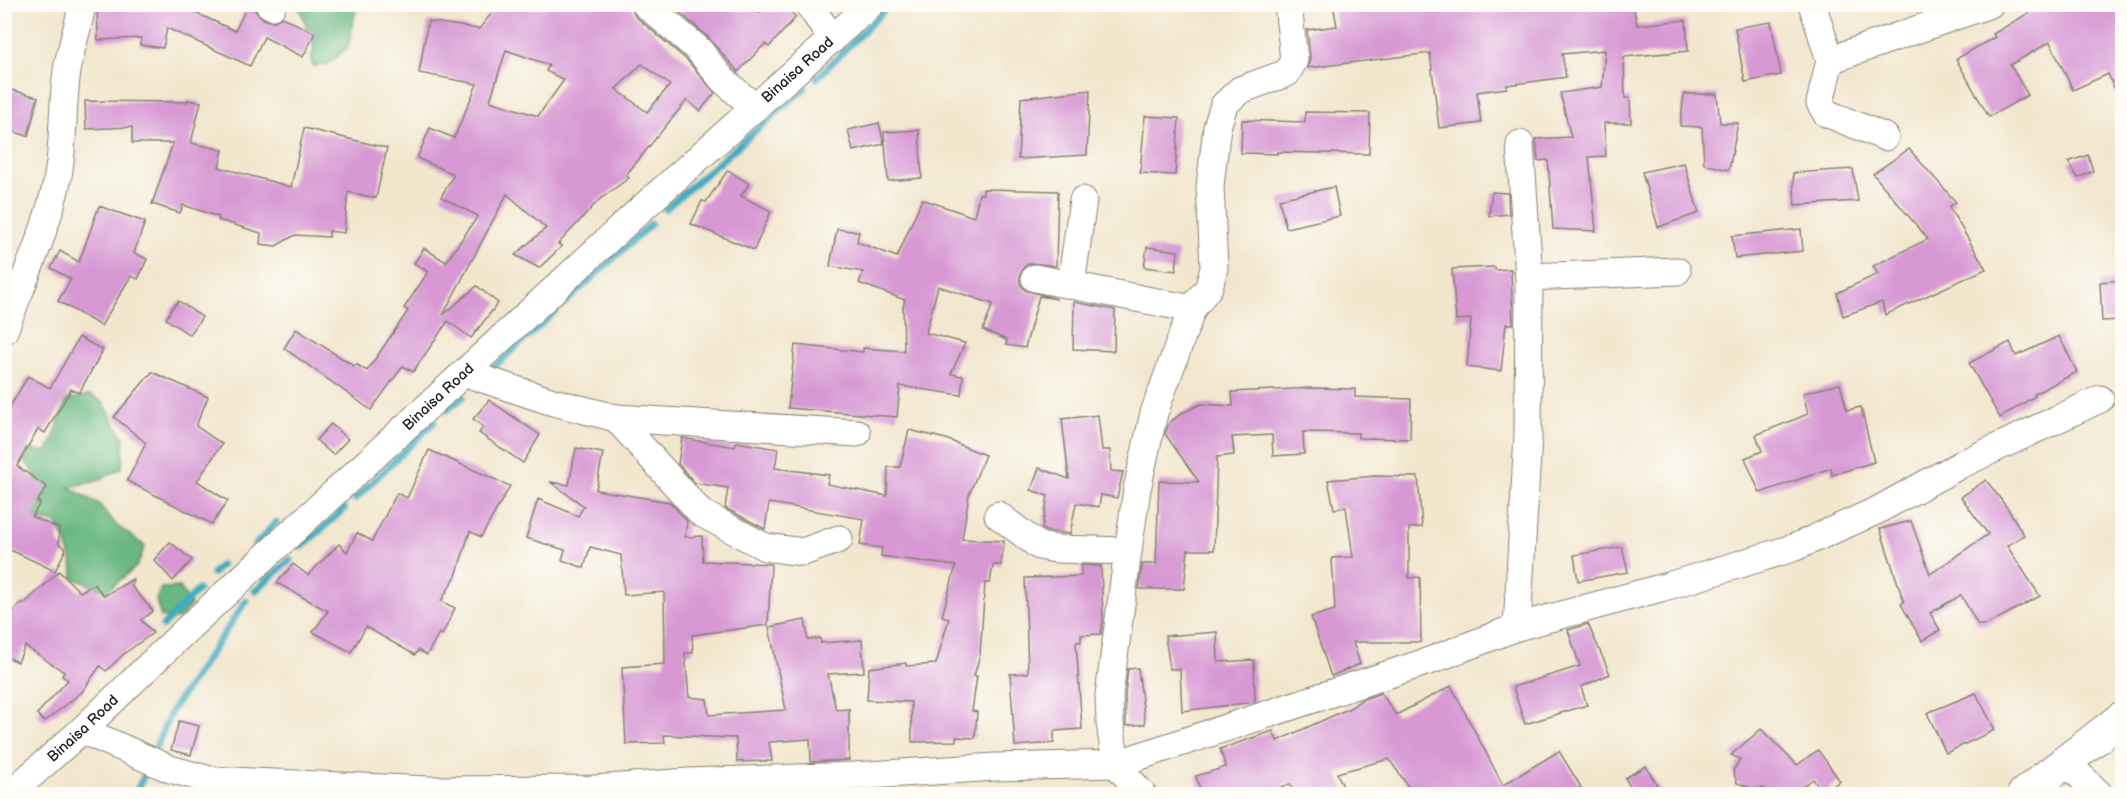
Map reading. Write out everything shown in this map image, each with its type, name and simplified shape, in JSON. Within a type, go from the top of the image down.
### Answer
[{"type":"street","points":[[4,331],[54,195],[62,164],[62,127],[68,69],[82,4]]},
{"type":"street","points":[[645,4],[698,49],[722,79],[755,108]]},
{"type":"street","points":[[808,4],[833,39]]},
{"type":"street","name":"Binaisa Road","points":[[10,795],[640,210],[871,4]]},
{"type":"street","points":[[1142,795],[1116,764],[1110,723],[1109,695],[1137,489],[1154,413],[1192,309],[1209,287],[1214,268],[1210,186],[1217,127],[1224,105],[1240,90],[1287,74],[1291,68],[1294,60],[1288,4]]},
{"type":"street","points":[[1812,4],[1830,60],[1820,102],[1821,108],[1826,113],[1885,137]]},
{"type":"street","points":[[1830,60],[1990,4]]},
{"type":"street","points":[[1517,627],[1528,436],[1529,277],[1520,144]]},
{"type":"street","points":[[1071,285],[1083,200]]},
{"type":"street","points":[[1529,277],[1677,271]]},
{"type":"street","points":[[1035,278],[1192,309]]},
{"type":"street","points":[[465,374],[553,402],[616,417],[732,427],[857,433]]},
{"type":"street","points":[[82,730],[170,769],[210,780],[407,789],[531,793],[688,782],[1116,764],[1432,660],[1517,627],[1668,586],[1793,548],[1876,511],[1960,465],[2100,399]]},
{"type":"street","points":[[616,417],[701,513],[765,547],[803,552],[839,539]]},
{"type":"street","points":[[998,515],[1039,546],[1056,549],[1128,551]]},
{"type":"street","points":[[2024,795],[2122,718]]},
{"type":"street","points":[[2066,762],[2099,795]]},
{"type":"green space","points":[[293,5],[357,5],[348,47],[327,65],[313,66],[311,60],[314,47],[301,11]]},
{"type":"green space","points":[[90,395],[103,402],[124,439],[122,468],[97,481],[69,487],[99,504],[116,525],[145,546],[137,566],[107,591],[73,578],[70,556],[57,523],[29,517],[26,503],[36,475],[23,459],[29,449],[46,452],[53,440],[66,400]]},
{"type":"green space","points":[[180,587],[191,605],[179,619],[161,617],[156,600],[161,588]]},
{"type":"building","points":[[180,4],[193,6],[192,11],[235,31],[248,4],[254,4],[255,11],[264,19],[272,22],[282,17],[315,33],[303,57],[264,37],[250,66],[167,28],[163,48],[140,45],[141,38],[98,40],[97,5]]},
{"type":"building","points":[[499,4],[630,4],[635,16],[687,60],[715,93],[700,111],[687,100],[626,175],[629,178],[599,200],[558,244],[562,246],[539,268],[515,255],[546,228],[507,194],[443,315],[477,286],[498,303],[471,338],[448,321],[413,372],[403,366],[371,410],[284,348],[296,329],[354,366],[356,364],[367,371],[408,311],[404,308],[428,272],[414,263],[424,248],[446,262],[478,216],[441,197],[454,174],[417,158],[430,128],[454,138],[477,84],[419,73],[428,21],[479,29]],"holes":[[[506,50],[549,65],[546,71],[564,80],[538,116],[490,101]],[[642,64],[670,85],[647,112],[616,89]]]},
{"type":"building","points":[[670,4],[745,4],[759,13],[767,4],[782,4],[796,17],[769,47],[765,44],[738,72],[708,37]]},
{"type":"building","points":[[1333,4],[1457,4],[1458,8],[1486,4],[1633,4],[1637,25],[1686,20],[1688,51],[1624,57],[1625,98],[1630,98],[1631,123],[1604,123],[1606,156],[1589,157],[1596,231],[1553,229],[1548,160],[1538,161],[1536,139],[1571,137],[1560,93],[1602,87],[1605,50],[1562,54],[1566,77],[1507,85],[1507,88],[1477,92],[1481,123],[1439,128],[1430,53],[1308,68],[1310,58],[1307,30],[1337,26]]},
{"type":"building","points":[[2032,4],[2122,4],[2122,105],[2108,74],[2073,90],[2050,42],[2010,65],[2028,95],[1989,117],[1956,59],[1995,37],[1993,34],[2034,10]]},
{"type":"building","points":[[1771,22],[1781,75],[1745,82],[1735,28]]},
{"type":"building","points":[[4,88],[38,97],[28,136],[4,129]]},
{"type":"building","points":[[1090,90],[1087,155],[1018,159],[1021,98]]},
{"type":"building","points":[[1684,94],[1717,94],[1720,123],[1738,123],[1729,170],[1704,164],[1702,127],[1680,126]]},
{"type":"building","points":[[187,100],[201,102],[191,143],[223,150],[219,167],[291,187],[304,128],[387,148],[376,198],[348,192],[344,233],[329,231],[329,237],[295,235],[276,246],[260,244],[261,233],[218,220],[219,217],[183,205],[180,213],[152,204],[173,143],[132,143],[132,127],[86,129],[85,101],[187,102]]},
{"type":"building","points":[[1305,112],[1370,113],[1369,154],[1241,153],[1242,120],[1305,122]]},
{"type":"building","points":[[1145,116],[1179,118],[1175,175],[1140,173]]},
{"type":"building","points":[[879,123],[884,144],[853,151],[848,130]]},
{"type":"building","points":[[919,130],[922,178],[888,181],[884,132]]},
{"type":"building","points":[[1909,149],[1956,202],[1949,207],[1986,269],[1885,315],[1882,302],[1843,316],[1837,293],[1878,274],[1873,266],[1928,239],[1873,174]]},
{"type":"building","points":[[2088,155],[2093,171],[2078,178],[2068,162]]},
{"type":"building","points":[[1684,163],[1699,213],[1658,227],[1642,172]]},
{"type":"building","points":[[1853,169],[1858,201],[1795,205],[1793,173]]},
{"type":"building","points":[[728,170],[749,184],[741,196],[771,211],[754,250],[691,224],[702,201],[706,202]]},
{"type":"building","points":[[1334,187],[1340,216],[1286,228],[1279,199]]},
{"type":"building","points":[[983,189],[1058,191],[1056,266],[1030,263],[1024,267],[1020,276],[1020,284],[1025,290],[1057,299],[1039,296],[1025,348],[1006,345],[1007,340],[983,330],[993,304],[938,286],[926,333],[965,343],[951,374],[963,376],[961,395],[900,386],[897,417],[788,408],[795,345],[863,352],[863,348],[904,351],[903,307],[905,300],[859,283],[863,272],[830,266],[837,229],[859,232],[857,242],[897,257],[922,199],[974,217],[979,194],[983,194]]},
{"type":"building","points":[[1492,192],[1508,193],[1509,214],[1489,216]]},
{"type":"building","points":[[99,206],[145,222],[134,253],[147,259],[138,279],[131,276],[101,326],[58,301],[71,279],[51,268],[60,251],[79,262]]},
{"type":"building","points":[[1801,229],[1803,251],[1735,258],[1732,236]]},
{"type":"building","points":[[1147,247],[1178,251],[1176,271],[1144,267]]},
{"type":"building","points":[[1495,267],[1495,270],[1511,269],[1513,324],[1506,324],[1501,371],[1467,367],[1471,319],[1456,320],[1452,269]]},
{"type":"building","points":[[2122,280],[2122,320],[2102,321],[2100,282]]},
{"type":"building","points":[[179,301],[202,317],[190,335],[166,319]]},
{"type":"building","points":[[1074,302],[1115,310],[1114,351],[1073,349]]},
{"type":"building","points":[[2059,336],[2077,372],[2034,394],[2035,396],[2000,418],[1969,363],[2010,342],[2016,356]]},
{"type":"building","points":[[79,337],[103,350],[79,393],[71,389],[45,433],[38,429],[17,466],[47,487],[37,502],[40,503],[32,517],[59,528],[59,544],[66,549],[55,571],[4,547],[4,417],[28,376],[50,388]]},
{"type":"building","points":[[152,372],[208,397],[196,426],[222,444],[197,481],[228,501],[212,524],[127,481],[146,443],[114,417]]},
{"type":"building","points":[[1840,384],[1847,410],[1861,407],[1874,462],[1832,475],[1831,468],[1760,493],[1745,458],[1762,451],[1756,435],[1808,414],[1803,393]]},
{"type":"building","points":[[1312,388],[1355,389],[1355,397],[1411,399],[1410,439],[1358,438],[1358,433],[1303,432],[1304,454],[1273,456],[1272,435],[1232,437],[1234,455],[1217,457],[1214,550],[1188,550],[1184,589],[1139,589],[1142,564],[1156,564],[1159,481],[1199,482],[1165,434],[1169,423],[1182,413],[1201,404],[1233,406],[1232,392]]},
{"type":"building","points":[[489,400],[540,435],[523,463],[479,433],[483,427],[473,419]]},
{"type":"building","points":[[1098,415],[1102,450],[1110,450],[1111,471],[1123,472],[1117,498],[1101,495],[1099,507],[1076,503],[1070,534],[1045,531],[1042,528],[1048,496],[1031,490],[1039,468],[1069,479],[1062,419]]},
{"type":"building","points":[[331,424],[348,439],[333,455],[316,440]]},
{"type":"building","points":[[909,430],[946,439],[985,455],[969,495],[962,539],[1004,541],[1001,565],[993,565],[990,583],[985,583],[980,655],[974,676],[977,676],[972,711],[977,712],[975,738],[956,737],[956,741],[912,742],[911,702],[867,700],[869,668],[906,663],[906,666],[936,664],[949,618],[942,616],[956,566],[881,556],[882,548],[860,545],[864,519],[769,503],[765,529],[725,508],[728,488],[695,483],[678,464],[682,438],[735,447],[736,442],[778,449],[775,468],[829,475],[827,484],[887,496],[888,467],[900,467]]},
{"type":"building","points":[[576,448],[603,453],[596,490],[670,502],[687,521],[685,537],[702,536],[703,561],[771,564],[768,625],[692,635],[693,653],[685,653],[689,697],[707,699],[709,715],[786,710],[769,627],[805,620],[808,640],[820,638],[821,643],[862,640],[864,672],[828,674],[836,710],[849,709],[849,760],[811,762],[810,739],[769,742],[772,761],[737,762],[736,738],[664,735],[665,743],[626,744],[622,667],[665,664],[664,592],[624,595],[621,555],[590,547],[584,568],[562,560],[565,550],[526,538],[538,499],[578,516],[584,506],[550,482],[569,485]]},
{"type":"building","points":[[429,450],[510,486],[481,537],[470,531],[456,576],[441,601],[455,608],[442,635],[439,633],[427,655],[418,650],[415,655],[366,627],[351,652],[313,632],[328,611],[277,583],[293,564],[308,575],[339,544],[347,552],[357,533],[372,541],[397,493],[407,498]]},
{"type":"building","points":[[1376,476],[1418,477],[1422,527],[1409,528],[1409,578],[1420,577],[1421,642],[1353,642],[1360,664],[1331,676],[1311,617],[1335,610],[1332,558],[1353,557],[1346,507],[1334,509],[1328,480]]},
{"type":"building","points":[[1986,480],[2024,535],[2007,546],[2040,596],[1986,625],[1978,625],[1961,595],[1930,613],[1940,630],[1922,641],[1901,604],[1904,602],[1880,529],[1911,521],[1930,574],[1988,534],[1961,497]]},
{"type":"building","points":[[170,542],[192,560],[173,581],[154,560]]},
{"type":"building","points":[[1622,547],[1628,572],[1578,581],[1574,555]]},
{"type":"building","points":[[1081,565],[1101,566],[1103,620],[1101,634],[1081,635],[1081,642],[1076,642],[1082,729],[1054,731],[1054,743],[1015,746],[1010,674],[1028,673],[1025,578],[1081,576]]},
{"type":"building","points":[[59,571],[80,592],[94,584],[104,596],[133,579],[132,587],[153,611],[141,620],[153,633],[125,653],[106,671],[100,666],[82,692],[44,722],[37,714],[68,680],[62,676],[64,672],[25,646],[18,662],[4,656],[4,622],[22,602],[24,604]]},
{"type":"building","points":[[1588,624],[1610,674],[1581,687],[1587,705],[1525,724],[1513,687],[1580,666],[1568,630]]},
{"type":"building","points":[[1217,632],[1218,662],[1254,660],[1255,702],[1182,711],[1180,669],[1170,669],[1165,636]]},
{"type":"building","points":[[1138,668],[1145,724],[1126,726],[1125,695],[1128,669]]},
{"type":"building","points":[[1451,686],[1503,785],[1559,751],[1581,787],[1568,795],[1414,795],[1389,759],[1337,773],[1347,795],[1295,795],[1290,784],[1260,795],[1202,795],[1196,776],[1226,767],[1220,749],[1273,731],[1277,741],[1350,708],[1361,700],[1381,693],[1396,715]]},
{"type":"building","points":[[1976,693],[1995,730],[1946,753],[1927,713]]},
{"type":"building","points":[[179,721],[199,726],[191,755],[171,750]]},
{"type":"building","points":[[1761,729],[1797,765],[1818,750],[1840,781],[1823,793],[1813,779],[1792,795],[1773,795],[1764,788],[1755,789],[1737,783],[1733,771],[1740,759],[1731,755]]},
{"type":"building","points":[[1646,766],[1663,795],[1635,795],[1625,778]]},
{"type":"waterway","points":[[817,78],[890,4]]},
{"type":"waterway","points":[[665,209],[805,88]]},
{"type":"waterway","points":[[493,368],[651,224]]},
{"type":"waterway","points":[[447,410],[463,397]]},
{"type":"waterway","points":[[355,499],[434,422]]},
{"type":"waterway","points":[[302,547],[344,509]]},
{"type":"waterway","points":[[255,545],[276,522]]},
{"type":"waterway","points":[[255,591],[290,560]]},
{"type":"waterway","points":[[213,573],[221,565]]},
{"type":"waterway","points":[[163,626],[198,590]]},
{"type":"waterway","points":[[156,747],[172,710],[246,601]]},
{"type":"waterway","points":[[135,794],[144,776]]}]
